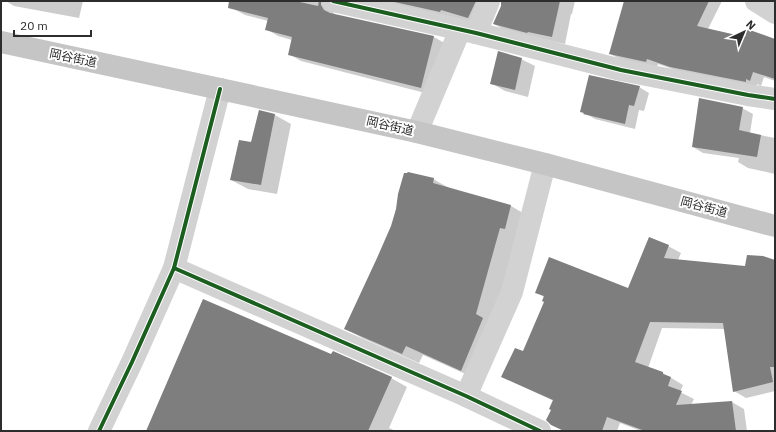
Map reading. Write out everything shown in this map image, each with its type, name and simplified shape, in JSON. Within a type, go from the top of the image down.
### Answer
[{"type":"main road","name":"岡谷街道","points":[[1,42],[416,132],[545,164],[775,226]]},
{"type":"street","points":[[333,1],[468,31],[621,70],[775,99]]},
{"type":"street","points":[[416,132],[468,31],[489,1]]},
{"type":"street","points":[[756,1],[775,13]]},
{"type":"street","points":[[99,431],[174,268],[220,89]]},
{"type":"street","points":[[466,396],[512,292],[545,164]]},
{"type":"street","points":[[174,268],[466,396],[540,431]]},
{"type":"building","points":[[229,1],[295,1],[318,6],[319,1],[321,1],[321,5],[324,10],[330,13],[434,36],[421,88],[288,55],[292,37],[265,30],[268,18],[228,8]]},
{"type":"building","points":[[390,1],[476,1],[468,18],[441,10],[440,12]]},
{"type":"building","points":[[501,1],[560,1],[552,37],[527,33],[493,24],[501,6]]},
{"type":"building","points":[[624,1],[709,1],[697,26],[745,37],[747,29],[775,39],[775,79],[753,72],[750,81],[746,79],[746,82],[670,67],[647,59],[646,62],[609,54]]},
{"type":"building","points":[[498,51],[522,58],[515,90],[490,84]]},
{"type":"building","points":[[589,75],[640,86],[634,106],[629,105],[625,124],[580,112]]},
{"type":"building","points":[[699,98],[743,107],[739,130],[761,135],[757,157],[692,147]]},
{"type":"building","points":[[259,110],[275,114],[261,185],[230,180],[239,140],[251,142]]},
{"type":"building","points":[[408,172],[434,178],[433,183],[511,205],[505,229],[500,228],[476,314],[483,318],[461,371],[406,346],[402,354],[344,329],[391,226],[404,173]]},
{"type":"building","points":[[649,237],[669,245],[664,258],[745,266],[747,255],[763,256],[775,260],[775,367],[770,367],[773,382],[733,392],[723,323],[650,322],[635,362],[663,372],[663,374],[671,377],[668,386],[682,391],[676,405],[732,401],[736,431],[645,431],[607,417],[602,431],[564,431],[551,425],[546,420],[551,410],[549,409],[553,400],[501,377],[515,348],[523,351],[544,302],[542,301],[544,296],[535,293],[549,257],[628,288]]},
{"type":"building","points":[[203,299],[331,354],[333,351],[392,377],[368,431],[146,431]]},
{"type":"cycle path","points":[[333,1],[476,33],[621,70],[775,99]]},
{"type":"cycle path","points":[[99,431],[174,268],[220,89]]},
{"type":"cycle path","points":[[174,268],[466,396],[540,431]]}]
